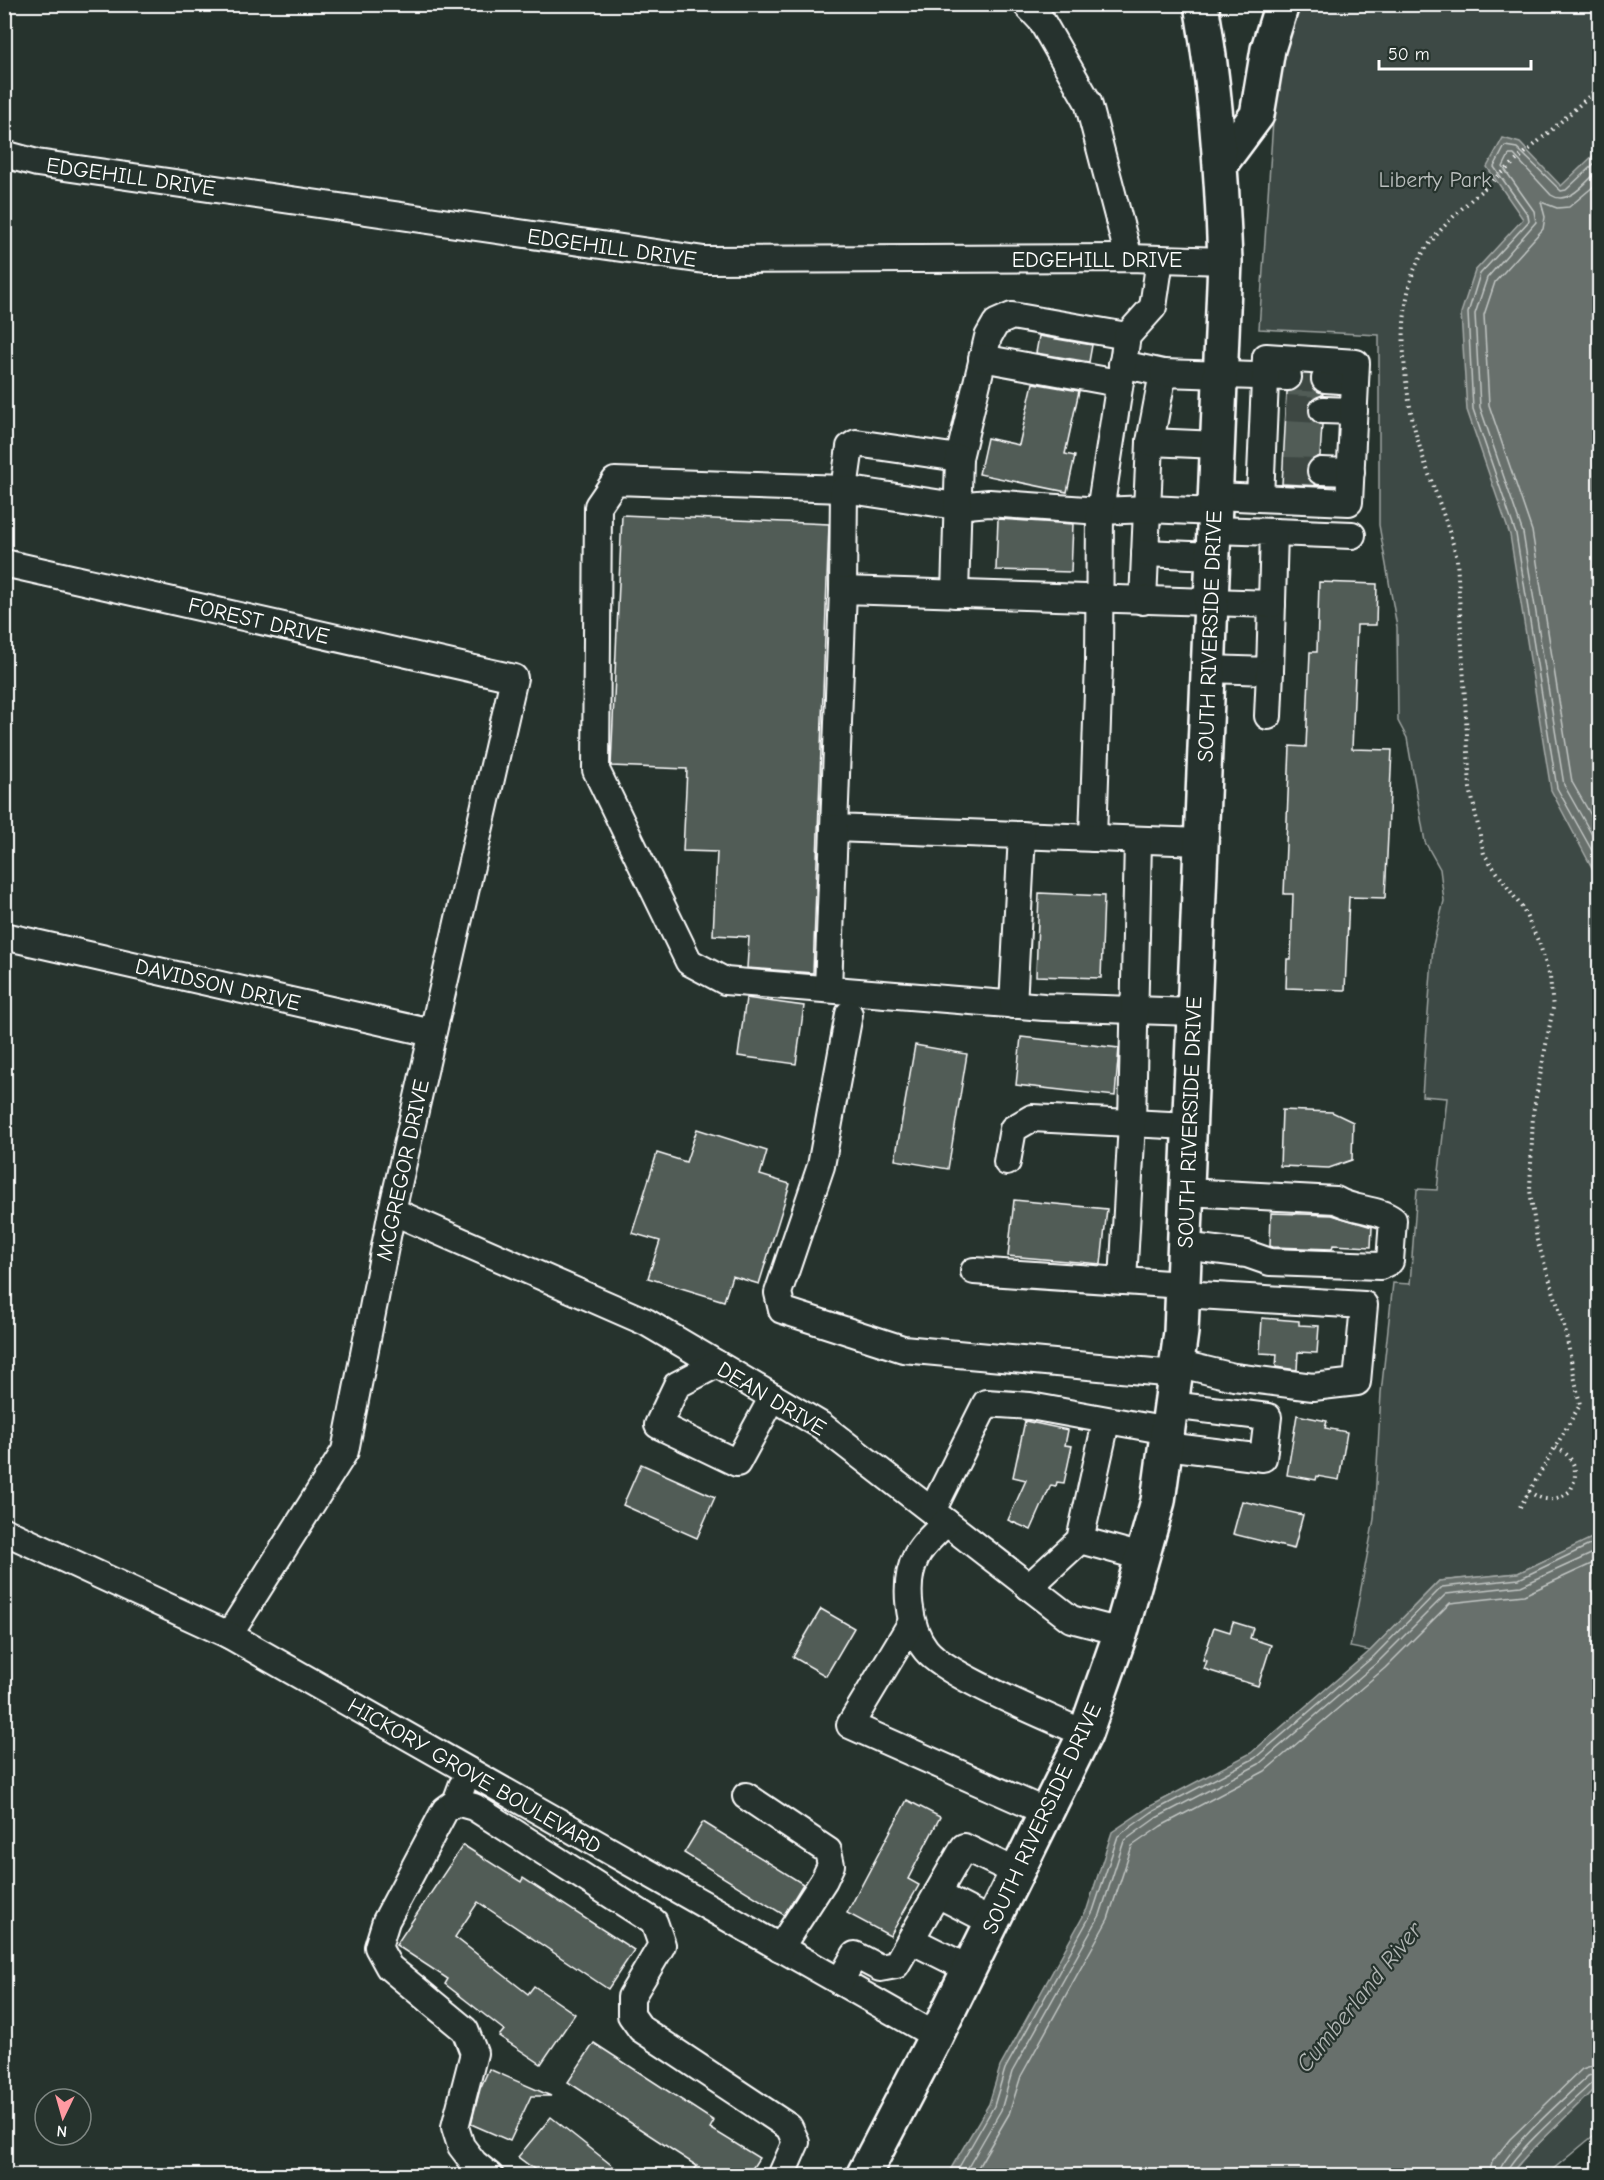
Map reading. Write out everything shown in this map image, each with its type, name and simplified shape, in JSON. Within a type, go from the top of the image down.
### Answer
[{"type":"highway","name":"SOUTH RIVERSIDE DRIVE","points":[[863,2175],[936,2036],[1085,1734],[1121,1632],[1158,1501],[1171,1404],[1182,1289],[1225,261],[1222,162],[1211,63],[1201,4]]},
{"type":"highway","points":[[1222,162],[1257,115],[1268,49],[1282,4]]},
{"type":"street","points":[[1026,4],[1041,20],[1088,102],[1129,258]]},
{"type":"street","name":"EDGEHILL DRIVE","points":[[4,154],[37,163],[704,260],[1129,258],[1225,261]]},
{"type":"street","points":[[1093,838],[1100,512],[1127,336],[1153,307],[1160,259]]},
{"type":"street","points":[[955,594],[959,458],[982,358],[988,337],[996,323],[1012,316],[1127,336]]},
{"type":"street","points":[[1145,553],[1214,523],[1260,498],[1349,502],[1356,363],[1266,357],[1277,377],[1273,470],[1260,498]]},
{"type":"street","points":[[982,358],[1120,374],[1162,373],[1277,377]]},
{"type":"street","points":[[1143,601],[1150,442],[1162,373]]},
{"type":"street","points":[[1325,379],[1355,381]]},
{"type":"street","points":[[1323,410],[1354,411]]},
{"type":"street","points":[[1150,442],[1218,445]]},
{"type":"street","points":[[828,989],[843,590],[844,489],[850,447],[855,443],[959,458]]},
{"type":"street","points":[[1321,471],[1351,472]]},
{"type":"street","points":[[1194,1012],[1012,1005],[725,981],[689,962],[596,770],[598,506],[615,481],[844,489],[956,506],[989,503],[1100,512],[1148,509],[1214,523],[1274,532],[1352,535]]},
{"type":"street","points":[[1268,716],[1274,532]]},
{"type":"street","name":"FOREST DRIVE","points":[[4,563],[514,678]]},
{"type":"street","points":[[843,590],[1272,604]]},
{"type":"street","points":[[1208,669],[1270,671]]},
{"type":"street","name":"MCGREGOR DRIVE","points":[[229,1635],[345,1451],[392,1211],[514,678]]},
{"type":"street","points":[[834,828],[1201,842]]},
{"type":"street","points":[[1012,1005],[1022,835]]},
{"type":"street","points":[[1123,1281],[1132,1123],[1138,840]]},
{"type":"street","name":"DAVIDSON DRIVE","points":[[4,936],[432,1032]]},
{"type":"street","points":[[849,1014],[821,1166],[778,1293],[782,1310],[903,1349],[1171,1404]]},
{"type":"street","points":[[1007,1162],[1012,1129],[1032,1118],[1189,1126]]},
{"type":"street","points":[[1184,1246],[1247,1254],[1270,1262],[1380,1266],[1390,1261],[1393,1220],[1385,1214],[1348,1207],[1336,1200],[1186,1192]]},
{"type":"street","name":"DEAN DRIVE","points":[[392,1211],[646,1322],[822,1426],[1071,1619],[1121,1632]]},
{"type":"street","points":[[974,1271],[1123,1281],[1182,1289],[1364,1305],[1357,1382],[1313,1387],[1234,1377],[1171,1404],[1106,1422],[1030,1406],[986,1403],[939,1517],[915,1558],[908,1606],[912,1622],[926,1650],[951,1669],[1085,1734]]},
{"type":"street","points":[[717,1364],[677,1385],[658,1425],[737,1463],[773,1397]]},
{"type":"street","points":[[1029,1587],[1080,1540],[1106,1422]]},
{"type":"street","name":"HICKORY GROVE BOULEVARD","points":[[4,1531],[229,1635],[936,2036]]},
{"type":"street","points":[[1080,1540],[1142,1557]]},
{"type":"street","points":[[912,1622],[850,1725],[1046,1812]]},
{"type":"street","points":[[467,1771],[456,1802],[445,1810],[386,1921],[378,1947],[389,1967],[465,2030],[474,2053],[455,2127],[461,2146],[474,2163],[490,2175]]},
{"type":"street","points":[[746,1796],[828,1851],[831,1865],[824,1880],[780,1948]]},
{"type":"street","points":[[456,1802],[474,1807],[654,1922],[662,1945],[631,1996],[631,2015],[641,2029],[789,2127],[796,2142],[781,2175]]},
{"type":"street","points":[[840,1981],[855,1955],[880,1968],[896,1965],[964,1847],[1016,1872]]},
{"type":"street","points":[[937,1894],[992,1922]]},
{"type":"street","points":[[911,1940],[969,1969]]},
{"type":"path","points":[[1520,1507],[1580,1406],[1564,1325],[1537,1240],[1530,1190],[1533,1113],[1552,1008],[1550,977],[1540,945],[1523,909],[1484,854],[1475,821],[1470,788],[1457,560],[1450,532],[1417,439],[1406,384],[1404,324],[1412,275],[1424,253],[1483,191],[1598,88]]},
{"type":"path","points":[[1529,1491],[1545,1500],[1554,1500],[1569,1491],[1576,1474],[1575,1466],[1570,1458],[1556,1448]]},
{"type":"green space","name":"Liberty Park","points":[[1296,5],[1599,5],[1599,1531],[1595,1537],[1518,1573],[1439,1581],[1370,1651],[1350,1647],[1374,1519],[1381,1393],[1393,1283],[1410,1284],[1417,1189],[1437,1190],[1447,1098],[1422,1096],[1433,945],[1444,901],[1440,869],[1425,842],[1407,738],[1398,721],[1397,627],[1379,525],[1379,335],[1259,329],[1274,106]]},
{"type":"green space","points":[[1599,2084],[1599,2131],[1546,2175],[1509,2176],[1526,2156]]},
{"type":"water","points":[[1503,138],[1520,143],[1561,186],[1599,150],[1599,881],[1551,790],[1510,535],[1467,410],[1461,313],[1475,271],[1523,219],[1487,167]]},
{"type":"water","name":"Cumberland River","points":[[1599,1531],[1599,2084],[1509,2175],[947,2175],[989,2104],[1000,2067],[1087,1909],[1112,1832],[1149,1807],[1251,1753],[1370,1651],[1439,1581],[1518,1573],[1594,1537]]},
{"type":"building","points":[[1039,336],[1092,345],[1089,362],[1036,353]]},
{"type":"building","points":[[1302,374],[1311,375],[1312,386],[1323,394],[1311,402],[1308,409],[1310,418],[1322,425],[1320,456],[1309,463],[1306,470],[1308,479],[1319,486],[1282,484],[1287,392],[1300,385]]},
{"type":"building","points":[[1033,383],[1079,391],[1065,454],[1075,456],[1067,492],[979,474],[987,438],[1019,445]]},
{"type":"building","points":[[622,515],[829,524],[813,973],[747,968],[749,937],[713,935],[717,852],[683,851],[687,769],[611,766]]},
{"type":"building","points":[[998,519],[1073,524],[1071,572],[996,570]]},
{"type":"building","points":[[1319,582],[1377,584],[1376,625],[1357,625],[1352,749],[1392,750],[1385,898],[1349,897],[1345,990],[1286,988],[1287,959],[1291,959],[1293,894],[1284,894],[1290,746],[1306,747],[1310,652],[1317,652]]},
{"type":"building","points":[[1039,893],[1104,896],[1101,978],[1036,976]]},
{"type":"building","points":[[746,998],[804,1006],[796,1064],[738,1056]]},
{"type":"building","points":[[1021,1037],[1119,1048],[1115,1096],[1016,1085]]},
{"type":"building","points":[[915,1045],[967,1054],[948,1169],[895,1160]]},
{"type":"building","points":[[1282,1110],[1332,1112],[1353,1122],[1352,1160],[1329,1168],[1280,1166]]},
{"type":"building","points":[[697,1129],[767,1151],[760,1175],[790,1184],[759,1284],[732,1276],[724,1301],[648,1278],[660,1241],[632,1233],[657,1153],[686,1162]]},
{"type":"building","points":[[1014,1200],[1107,1209],[1101,1264],[1008,1256]]},
{"type":"building","points":[[1271,1213],[1332,1215],[1372,1227],[1371,1247],[1333,1245],[1332,1249],[1270,1246]]},
{"type":"building","points":[[1262,1318],[1299,1321],[1299,1325],[1319,1326],[1317,1353],[1298,1352],[1297,1370],[1276,1367],[1277,1354],[1260,1353]]},
{"type":"building","points":[[1297,1415],[1327,1421],[1325,1428],[1347,1432],[1339,1480],[1317,1476],[1316,1480],[1287,1475]]},
{"type":"building","points":[[1025,1421],[1068,1430],[1065,1445],[1072,1446],[1064,1483],[1057,1482],[1056,1486],[1051,1485],[1031,1530],[1008,1520],[1026,1480],[1013,1477]]},
{"type":"building","points":[[641,1464],[715,1497],[697,1538],[623,1505]]},
{"type":"building","points":[[1242,1501],[1303,1515],[1294,1549],[1233,1534]]},
{"type":"building","points":[[821,1609],[854,1628],[826,1676],[793,1657]]},
{"type":"building","points":[[1233,1622],[1253,1628],[1250,1638],[1271,1645],[1258,1686],[1204,1669],[1207,1661],[1203,1660],[1214,1627],[1230,1632]]},
{"type":"building","points":[[907,1800],[940,1817],[908,1879],[919,1885],[890,1936],[847,1913]]},
{"type":"building","points":[[703,1822],[803,1884],[784,1915],[684,1853]]},
{"type":"building","points":[[463,1845],[521,1882],[523,1878],[634,1950],[608,1989],[478,1902],[455,1937],[528,1994],[534,1986],[575,2014],[541,2064],[499,2036],[504,2030],[445,1984],[448,1979],[396,1945]]},
{"type":"building","points":[[594,2043],[714,2121],[710,2128],[759,2158],[748,2175],[691,2175],[697,2166],[568,2082]]},
{"type":"building","points":[[489,2069],[551,2096],[531,2096],[510,2141],[471,2124],[480,2089]]},
{"type":"building","points":[[551,2117],[624,2175],[542,2175],[518,2157]]},
{"type":"tunnel","points":[[1288,377],[1325,379]]},
{"type":"tunnel","points":[[1286,408],[1323,410]]},
{"type":"tunnel","points":[[1284,470],[1321,471]]}]
